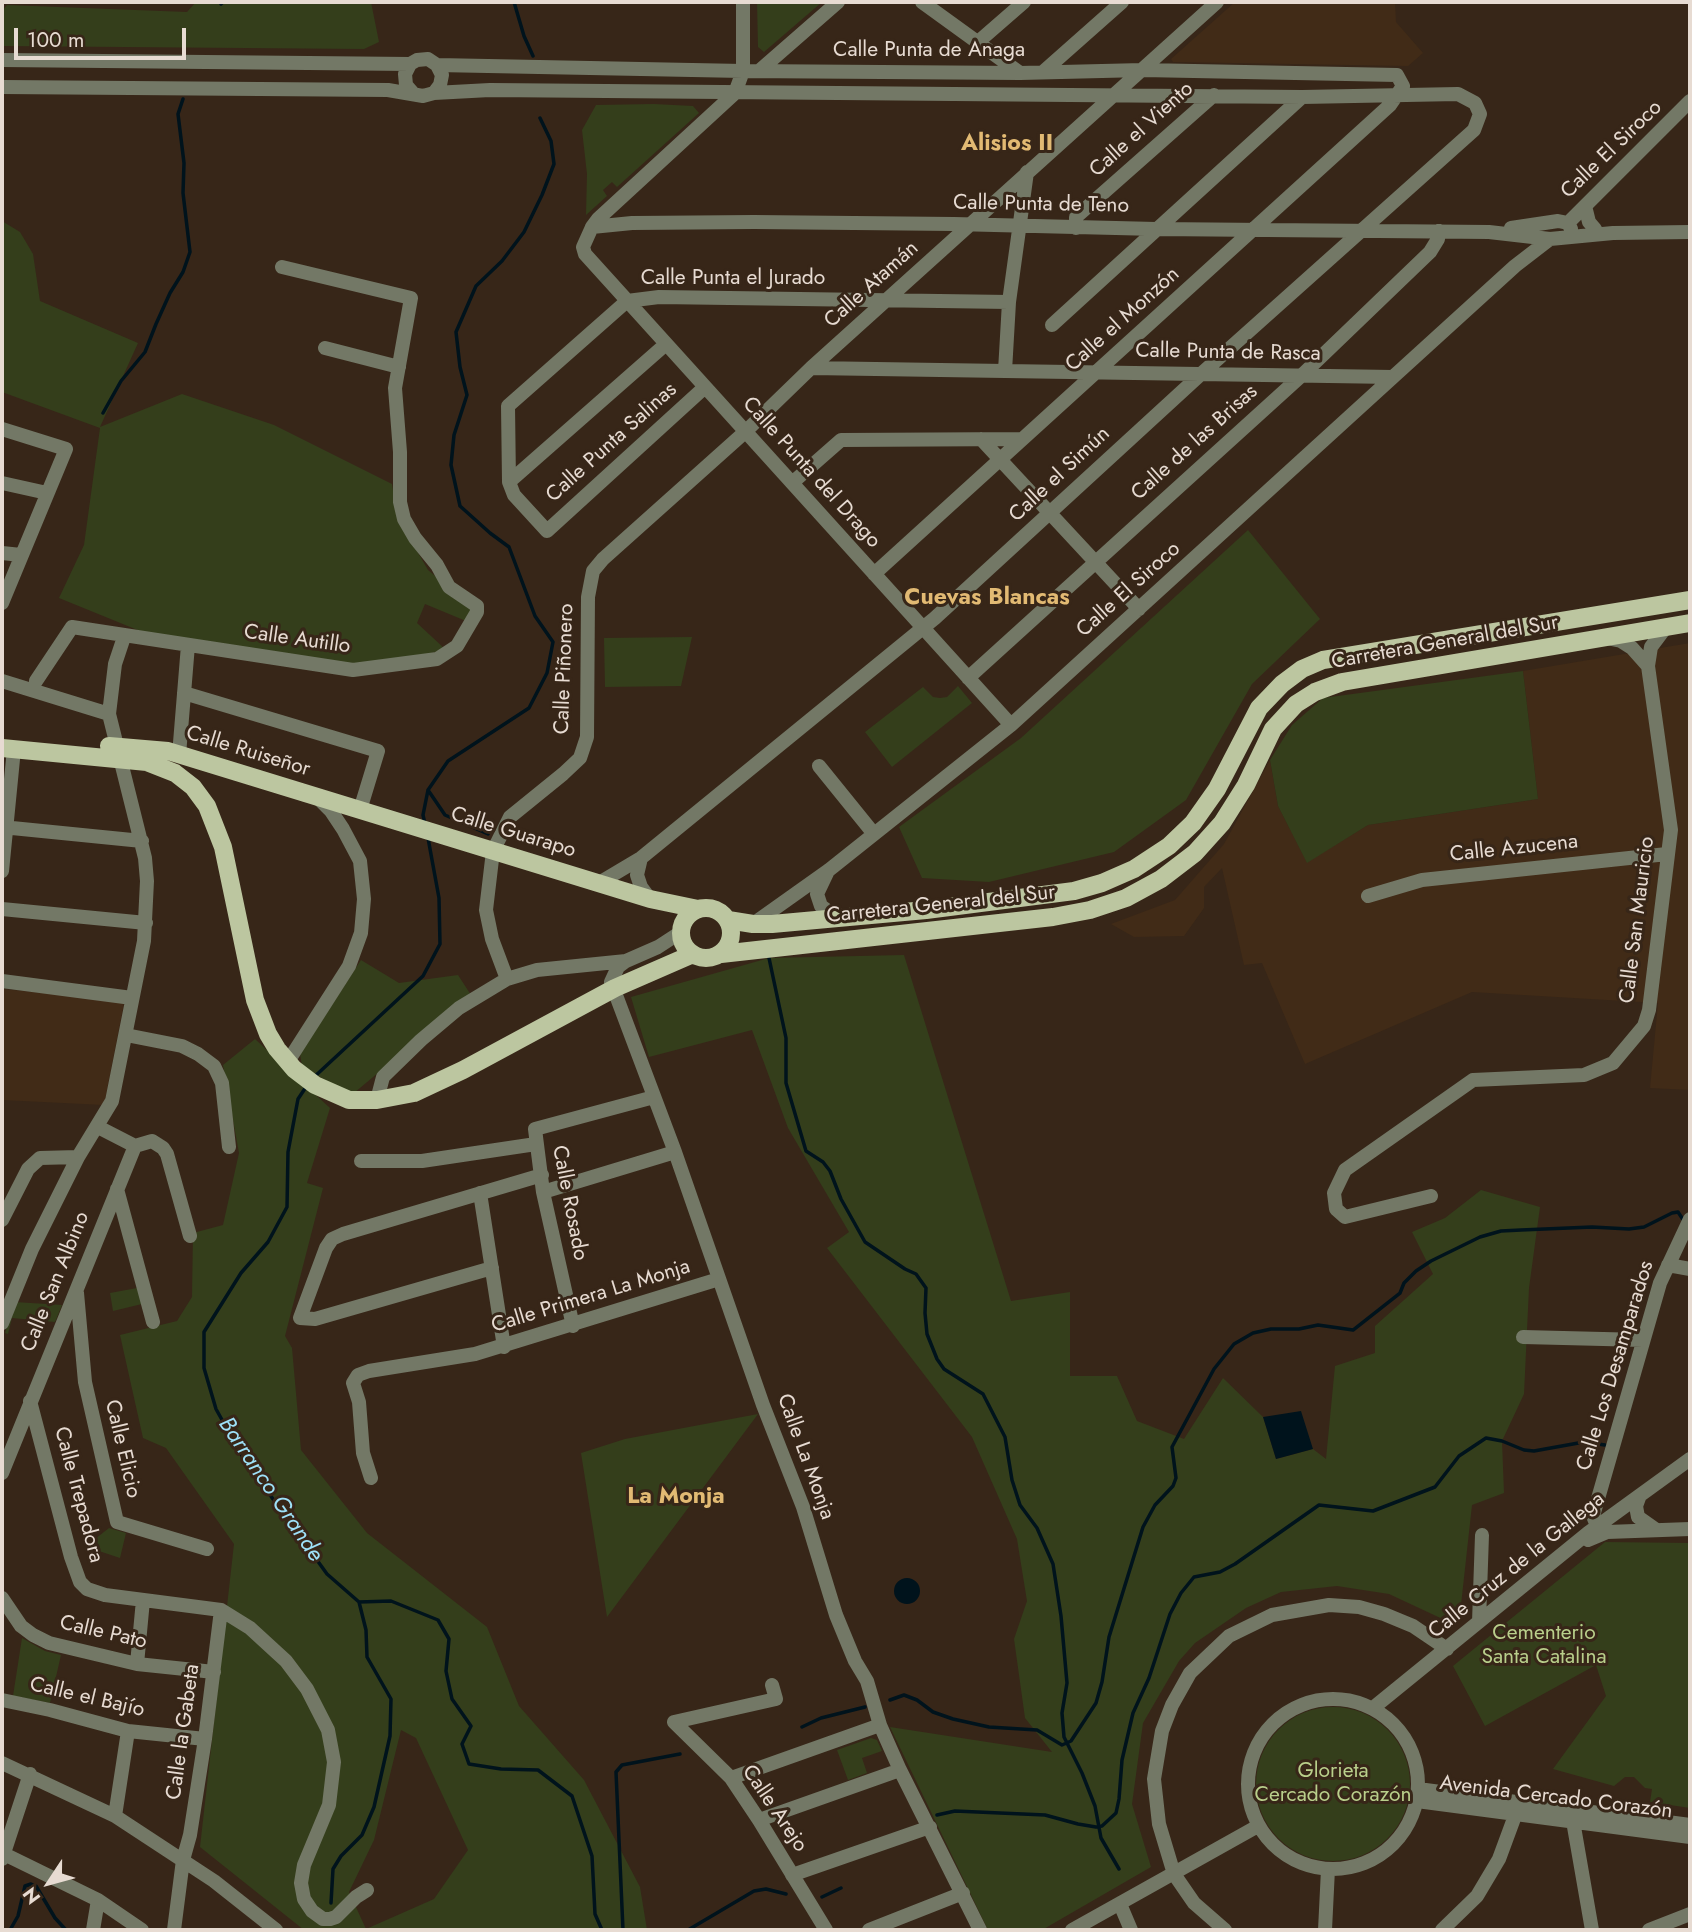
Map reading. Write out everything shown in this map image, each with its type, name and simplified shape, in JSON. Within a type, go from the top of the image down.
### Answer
[{"type":"main road","name":"Carretera General del Sur","points":[[727,920],[753,924],[926,910],[1074,891],[1102,883],[1134,869],[1169,846],[1193,823],[1217,789],[1259,708],[1302,669],[1323,660],[1690,600]]},
{"type":"main road","name":"Carretera General del Sur","points":[[721,954],[1052,917],[1090,910],[1114,902],[1161,879],[1195,853],[1222,823],[1246,785],[1273,729],[1296,704],[1315,692],[1342,682],[1690,623]]},
{"type":"main road","points":[[6,745],[119,753],[175,773],[192,787],[207,806],[223,847],[255,1000],[268,1034],[291,1066],[315,1085],[349,1100],[377,1100],[414,1093],[463,1070],[615,988],[692,954]]},
{"type":"main road","name":"Calle Ruiseñor","points":[[119,753],[168,751],[316,796]]},
{"type":"main road","name":"Calle Guarapo","points":[[316,796],[650,900],[698,909]]},
{"type":"main road","points":[[711,908],[723,914],[727,920],[732,934],[727,948],[721,954],[707,959],[692,954],[684,945],[681,932],[684,920],[698,909],[711,908]]},
{"type":"street","points":[[592,227],[735,93],[743,71],[743,2]]},
{"type":"street","points":[[759,71],[838,2]]},
{"type":"street","points":[[922,2],[1020,73]]},
{"type":"street","points":[[978,42],[1024,2]]},
{"type":"street","points":[[1044,72],[1122,2]]},
{"type":"street","name":"Calle Atamán","points":[[593,571],[603,559],[746,432],[811,368],[1217,2]]},
{"type":"street","points":[[2,60],[410,64],[417,60],[428,60],[437,65],[442,75],[440,85],[433,93],[423,96],[388,90],[2,87]]},
{"type":"street","points":[[410,64],[405,74],[406,85],[413,93]]},
{"type":"street","name":"Calle Punta de Anaga","points":[[437,65],[743,71],[1020,73],[1143,70],[1397,75],[1403,86],[1397,95]]},
{"type":"street","name":"Calle Punta de Anaga","points":[[433,93],[490,90],[1213,94],[1302,97],[1458,94],[1475,103]]},
{"type":"street","name":"Calle el Viento","points":[[1076,228],[1076,217],[1213,94]]},
{"type":"street","name":"Calle el Monzón","points":[[874,573],[1098,372],[1390,105],[1397,95]]},
{"type":"street","points":[[1052,325],[1302,97]]},
{"type":"street","name":"Calle el Simún","points":[[599,883],[641,858],[923,628],[1474,130],[1480,114],[1475,103]]},
{"type":"street","name":"Calle El Siroco","points":[[1567,223],[1689,104]]},
{"type":"street","points":[[1005,370],[1009,302],[1027,172]]},
{"type":"street","points":[[620,200],[623,212],[632,223]]},
{"type":"street","points":[[1585,206],[1589,222],[1595,229]]},
{"type":"street","name":"Calle Punta de Teno","points":[[592,227],[632,223],[768,222],[1489,232],[1550,239],[1613,233],[1690,232]]},
{"type":"street","points":[[1526,235],[1549,222]]},
{"type":"street","name":"Calle Punta de Teno","points":[[1489,232],[1549,222],[1613,233]]},
{"type":"street","points":[[1567,223],[1571,230],[1570,239]]},
{"type":"street","name":"Calle Punta del Drago","points":[[592,227],[583,247],[585,254],[1011,725]]},
{"type":"street","name":"Calle de las Brisas","points":[[968,678],[1301,376],[1430,252],[1438,239],[1439,231]]},
{"type":"street","name":"Calle El Siroco","points":[[1515,266],[1526,235]]},
{"type":"street","name":"Calle El Siroco","points":[[753,924],[829,870],[1011,725],[1515,266],[1550,239]]},
{"type":"street","name":"Calle Autillo","points":[[188,645],[354,670],[437,659],[457,646],[477,612],[477,606],[449,587],[437,565],[415,538],[404,519],[400,502],[400,452],[395,388],[411,298],[282,267]]},
{"type":"street","name":"Calle Punta el Jurado","points":[[626,301],[659,296],[1009,302]]},
{"type":"street","points":[[509,482],[508,406],[626,301]]},
{"type":"street","points":[[509,482],[666,344]]},
{"type":"street","points":[[325,348],[399,367]]},
{"type":"street","name":"Calle Punta de Rasca","points":[[811,368],[1392,377]]},
{"type":"street","name":"Calle Punta Salinas","points":[[509,482],[514,495],[547,531],[705,387]]},
{"type":"street","points":[[2,429],[66,449],[2,603]]},
{"type":"street","points":[[981,439],[1139,610]]},
{"type":"street","points":[[792,483],[841,440],[1022,439]]},
{"type":"street","points":[[2,483],[47,493]]},
{"type":"street","points":[[2,553],[21,555]]},
{"type":"street","name":"Calle Piñonero","points":[[507,979],[492,939],[485,910],[493,851],[509,817],[580,758],[587,737],[588,597],[593,571]]},
{"type":"street","points":[[36,681],[82,614]]},
{"type":"street","points":[[72,628],[188,645],[179,755]]},
{"type":"street","name":"Calle San Mauricio","points":[[1431,1196],[1345,1217],[1336,1209],[1334,1193],[1345,1170],[1473,1080],[1584,1076],[1613,1063],[1644,1026],[1649,1010],[1671,830],[1648,666],[1651,647],[1665,628]]},
{"type":"street","points":[[2,1323],[32,1249],[78,1157],[112,1101],[146,923],[148,881],[142,841],[109,714],[115,664],[124,637]]},
{"type":"street","points":[[1605,637],[1621,641],[1632,648],[1648,666]]},
{"type":"street","points":[[2,681],[109,714]]},
{"type":"street","points":[[184,694],[378,751],[360,810]]},
{"type":"street","points":[[2,871],[6,745]]},
{"type":"street","points":[[819,766],[874,834]]},
{"type":"street","name":"Calle Ruiseñor","points":[[291,1066],[349,966],[361,933],[364,890],[360,861],[331,811],[316,796]]},
{"type":"street","points":[[4,828],[142,841]]},
{"type":"street","name":"Calle Azucena","points":[[1368,896],[1422,880],[1667,854]]},
{"type":"street","points":[[641,858],[637,875],[650,900]]},
{"type":"street","points":[[829,870],[817,894],[821,906],[836,917]]},
{"type":"street","points":[[2,909],[146,923]]},
{"type":"street","points":[[377,1100],[383,1077],[421,1040],[459,1008],[507,979],[537,970],[626,961],[681,932]]},
{"type":"street","points":[[615,988],[611,982],[612,976],[626,961]]},
{"type":"street","points":[[2,981],[132,998]]},
{"type":"street","name":"Calle La Monja","points":[[615,988],[739,1331],[763,1405],[803,1507],[836,1615],[855,1661],[867,1681],[880,1725],[900,1770],[980,1930]]},
{"type":"street","points":[[126,1035],[182,1046],[214,1066],[222,1083],[229,1147]]},
{"type":"street","points":[[361,1161],[422,1161],[535,1137],[654,1097]]},
{"type":"street","points":[[98,1127],[135,1146],[152,1141],[163,1148],[190,1236]]},
{"type":"street","name":"Calle Rosado","points":[[535,1137],[543,1192],[580,1324]]},
{"type":"street","name":"Calle San Albino","points":[[2,1473],[135,1146]]},
{"type":"street","points":[[543,1192],[675,1152]]},
{"type":"street","points":[[2,1220],[28,1168],[40,1158],[78,1157]]},
{"type":"street","points":[[492,1268],[315,1319],[300,1318],[326,1248],[332,1239],[542,1175]]},
{"type":"street","points":[[117,1188],[153,1322]]},
{"type":"street","points":[[480,1193],[504,1347]]},
{"type":"street","name":"Calle Los Desamparados","points":[[1602,1522],[1593,1516],[1643,1340],[1660,1283],[1690,1219]]},
{"type":"street","points":[[1668,1265],[1690,1269]]},
{"type":"street","name":"Calle Primera La Monja","points":[[371,1478],[363,1453],[359,1402],[353,1383],[358,1375],[504,1347],[719,1279]]},
{"type":"street","name":"Calle Elicio","points":[[76,1291],[85,1382],[117,1522],[207,1549]]},
{"type":"street","points":[[1524,1337],[1643,1340]]},
{"type":"street","name":"Calle Trepadora","points":[[30,1401],[71,1557],[80,1581],[87,1588],[105,1595],[221,1610]]},
{"type":"street","name":"Calle Cruz de la Gallega","points":[[1373,1708],[1602,1522],[1690,1459]]},
{"type":"street","points":[[1640,1495],[1636,1506],[1638,1517],[1655,1529]]},
{"type":"street","points":[[1602,1522],[1655,1529]]},
{"type":"street","points":[[1571,1547],[1607,1532],[1690,1529]]},
{"type":"street","points":[[1479,1622],[1482,1535]]},
{"type":"street","name":"Calle Pato","points":[[2,1598],[21,1626],[49,1643],[137,1664],[214,1672]]},
{"type":"street","points":[[137,1664],[143,1600]]},
{"type":"street","points":[[1225,1930],[1194,1903],[1174,1874],[1158,1824],[1154,1779],[1162,1731],[1172,1705],[1190,1673],[1228,1636],[1272,1615],[1329,1605],[1384,1614],[1413,1626],[1447,1649]]},
{"type":"street","points":[[221,1610],[250,1628],[286,1661],[307,1689],[328,1730],[334,1762],[329,1805],[304,1865],[301,1882],[303,1899],[312,1911],[323,1919],[330,1919],[336,1917],[367,1889]]},
{"type":"street","name":"Calle la Gabeta","points":[[174,1930],[183,1860],[190,1835],[205,1739],[221,1610]]},
{"type":"street","name":"Calle Arejo","points":[[772,1685],[776,1699],[674,1722],[731,1778],[826,1930]]},
{"type":"street","points":[[1321,1699],[1347,1699],[1373,1708],[1391,1721],[1406,1740],[1416,1764],[1417,1795],[1410,1822],[1382,1854],[1355,1867],[1328,1869],[1302,1863],[1277,1849],[1258,1826],[1249,1798],[1248,1772],[1255,1748],[1268,1727],[1287,1712],[1321,1699]]},
{"type":"street","name":"Calle el Bajío","points":[[2,1700],[128,1731],[205,1739]]},
{"type":"street","points":[[731,1778],[880,1725]]},
{"type":"street","points":[[115,1816],[128,1731]]},
{"type":"street","points":[[2,1763],[115,1816],[183,1860],[276,1930]]},
{"type":"street","points":[[759,1819],[900,1770]]},
{"type":"street","points":[[30,1774],[2,1855],[98,1900],[142,1930]]},
{"type":"street","name":"Avenida Cercado Corazón","points":[[1417,1795],[1516,1813],[1690,1837]]},
{"type":"street","name":"Avenida Cercado Corazón","points":[[1417,1795],[1690,1825]]},
{"type":"street","points":[[1442,1930],[1477,1896],[1499,1859],[1516,1813]]},
{"type":"street","points":[[1573,1821],[1591,1930]]},
{"type":"street","points":[[1072,1930],[1258,1826]]},
{"type":"street","points":[[792,1875],[930,1827]]},
{"type":"street","points":[[1325,1930],[1328,1869]]},
{"type":"street","points":[[869,1930],[963,1893]]},
{"type":"street","points":[[93,1930],[98,1900]]},
{"type":"street","points":[[1120,1904],[1131,1930]]},
{"type":"street","points":[[1649,1930],[1690,1914]]},
{"type":"shaded area","points":[[1235,2],[1395,2],[1396,22],[1423,53],[1408,66],[1173,62],[1171,59]]},
{"type":"shaded area","points":[[1690,643],[1690,1090],[1650,1088],[1658,1003],[1472,992],[1305,1064],[1262,963],[1244,965],[1222,868],[1204,887],[1204,908],[1184,936],[1134,937],[1111,924],[1175,900],[1224,844],[1270,760],[1278,806],[1307,862],[1368,825],[1538,799],[1523,671]]},
{"type":"shaded area","points":[[2,989],[124,1003],[104,1105],[2,1100]]},
{"type":"green space","points":[[196,2],[371,2],[379,42],[364,49],[2,46],[2,11],[7,5],[187,12]]},
{"type":"green space","points":[[757,2],[822,2],[764,52],[758,47]]},
{"type":"green space","points":[[596,105],[693,106],[699,113],[617,187],[612,182],[603,190],[607,196],[586,215],[587,174],[582,130]]},
{"type":"green space","points":[[2,221],[20,232],[33,254],[40,301],[138,343],[100,427],[182,394],[274,425],[392,484],[397,516],[428,570],[473,607],[466,621],[425,604],[417,623],[445,649],[425,655],[350,665],[140,631],[59,598],[84,545],[100,428],[2,392]]},
{"type":"green space","points":[[1248,530],[1320,619],[1252,684],[1186,800],[1114,852],[989,882],[922,878],[899,827],[1021,738]]},
{"type":"green space","points":[[692,637],[681,686],[605,687],[604,638]]},
{"type":"green space","points":[[1523,671],[1538,799],[1368,825],[1307,863],[1278,806],[1270,760],[1292,725],[1323,698]]},
{"type":"green space","points":[[958,686],[972,703],[892,767],[865,732],[923,687],[933,697],[940,698],[947,697]]},
{"type":"green space","points":[[904,955],[1011,1301],[1070,1292],[1070,1376],[1117,1376],[1137,1421],[1184,1439],[1223,1378],[1263,1417],[1276,1459],[1313,1449],[1326,1459],[1335,1366],[1375,1353],[1375,1326],[1433,1274],[1412,1232],[1445,1218],[1481,1190],[1540,1207],[1529,1288],[1524,1394],[1502,1441],[1504,1493],[1472,1505],[1460,1614],[1449,1622],[1389,1594],[1337,1586],[1281,1592],[1246,1608],[1195,1643],[1179,1661],[1143,1723],[1132,1804],[1151,1867],[1042,1930],[988,1930],[890,1727],[1052,1752],[1025,1718],[1014,1639],[1027,1601],[1017,1539],[972,1437],[827,1248],[849,1232],[788,1128],[752,1030],[649,1057],[631,997],[769,958]]},
{"type":"green space","points":[[361,960],[399,983],[458,975],[471,995],[354,1093],[338,1088],[302,1066],[300,1054]]},
{"type":"green space","points":[[255,1039],[330,1108],[307,1183],[323,1188],[285,1336],[292,1348],[301,1450],[367,1533],[487,1627],[519,1706],[584,1780],[640,1887],[647,1930],[304,1930],[200,1847],[234,1544],[166,1448],[143,1438],[120,1335],[177,1321],[192,1297],[193,1233],[223,1225],[239,1153],[223,1065]],"holes":[[[401,1730],[416,1738],[468,1850],[434,1899],[366,1929],[349,1892],[374,1840]]]},
{"type":"green space","points":[[137,1288],[142,1304],[113,1311],[110,1293]]},
{"type":"green space","points":[[15,1302],[62,1305],[55,1322],[12,1318],[8,1334],[5,1333]]},
{"type":"green space","points":[[758,1414],[607,1617],[581,1453],[625,1439]]},
{"type":"green space","points":[[109,1528],[126,1533],[120,1558],[99,1551],[95,1539]]},
{"type":"green space","name":"Cementerio Santa Catalina","points":[[1605,1542],[1690,1543],[1690,1808],[1650,1802],[1652,1789],[1645,1788],[1634,1777],[1625,1777],[1614,1786],[1553,1769],[1606,1696],[1596,1665],[1485,1726],[1453,1666]]},
{"type":"green space","points":[[22,1638],[45,1651],[61,1655],[50,1703],[13,1696]]},
{"type":"green space","name":"Glorieta Cercado Corazón","points":[[1333,1707],[1362,1713],[1387,1730],[1404,1755],[1410,1784],[1404,1813],[1387,1838],[1362,1855],[1333,1861],[1304,1855],[1279,1838],[1262,1813],[1256,1784],[1262,1755],[1279,1730],[1304,1713]]},
{"type":"green space","points":[[871,1738],[877,1740],[882,1751],[862,1758],[867,1773],[848,1780],[837,1750]]},
{"type":"water","points":[[1301,1411],[1313,1449],[1276,1459],[1263,1417]]},
{"type":"water","points":[[907,1578],[916,1582],[920,1591],[916,1600],[907,1604],[898,1600],[894,1591],[898,1582]]},
{"type":"waterway","name":"Barranco Grande","points":[[514,2],[533,56]]},
{"type":"waterway","points":[[103,413],[121,381],[145,352],[190,252],[178,114],[183,99]]},
{"type":"waterway","name":"Barranco Grande","points":[[425,824],[423,815],[428,790],[448,761],[529,708],[547,673],[553,642],[535,616],[509,547],[460,506],[451,465],[454,435],[467,395],[456,332],[476,286],[502,261],[524,232],[542,195],[554,164],[551,141],[540,118]]},
{"type":"waterway","points":[[428,790],[445,815],[488,834]]},
{"type":"waterway","name":"Barranco Grande","points":[[313,1078],[423,976],[440,944],[439,898],[428,838]]},
{"type":"waterway","points":[[769,958],[786,1038],[786,1083],[806,1151],[823,1162],[830,1171],[841,1199],[865,1242],[916,1274],[926,1288],[927,1334],[937,1359],[944,1369],[983,1394],[1005,1437],[1012,1480],[1020,1505],[1037,1528],[1053,1564],[1067,1683],[1062,1713],[1064,1737],[1095,1806],[1101,1838],[1119,1869]]},
{"type":"waterway","name":"Barranco Grande","points":[[306,1087],[298,1099],[288,1152],[287,1207],[268,1242],[241,1273],[204,1332],[204,1368],[216,1409],[242,1456],[327,1574],[359,1602],[391,1601],[438,1620],[449,1639],[446,1671],[452,1699],[471,1726],[462,1744],[469,1764],[501,1769],[538,1770],[572,1796],[592,1856],[595,1914],[602,1930]]},
{"type":"waterway","points":[[890,1700],[904,1695],[917,1700],[933,1712],[953,1719],[989,1727],[1037,1730],[1062,1745],[1071,1741],[1096,1703],[1109,1637],[1143,1527],[1155,1505],[1173,1486],[1176,1478],[1172,1447],[1214,1369],[1234,1344],[1253,1333],[1271,1329],[1299,1329],[1318,1325],[1353,1330],[1400,1293],[1404,1283],[1416,1271],[1480,1237],[1501,1231],[1592,1227],[1629,1229],[1644,1227],[1678,1212],[1684,1221]]},
{"type":"waterway","points":[[937,1815],[955,1811],[1045,1815],[1078,1824],[1102,1826],[1116,1813],[1122,1760],[1133,1713],[1149,1678],[1170,1614],[1181,1593],[1194,1577],[1220,1572],[1235,1564],[1319,1505],[1373,1511],[1435,1487],[1459,1456],[1486,1438],[1534,1451],[1584,1442],[1605,1445]]},
{"type":"waterway","points":[[331,1903],[333,1869],[341,1856],[362,1835],[374,1807],[390,1736],[391,1699],[367,1657],[366,1630],[359,1602]]},
{"type":"waterway","points":[[802,1727],[821,1718],[865,1707]]},
{"type":"waterway","points":[[623,1930],[616,1772],[622,1765],[680,1754]]},
{"type":"waterway","points":[[10,1930],[18,1916],[25,1886],[31,1884],[36,1886],[55,1918],[66,1930]]},
{"type":"waterway","points":[[822,1897],[841,1888]]},
{"type":"waterway","points":[[688,1930],[754,1891],[766,1889],[786,1894]]},
{"type":"district","name":"Alisios II","points":[[1007,144]]},
{"type":"district","name":"Cuevas Blancas","points":[[987,598]]},
{"type":"district","name":"La Monja","points":[[676,1497]]}]
